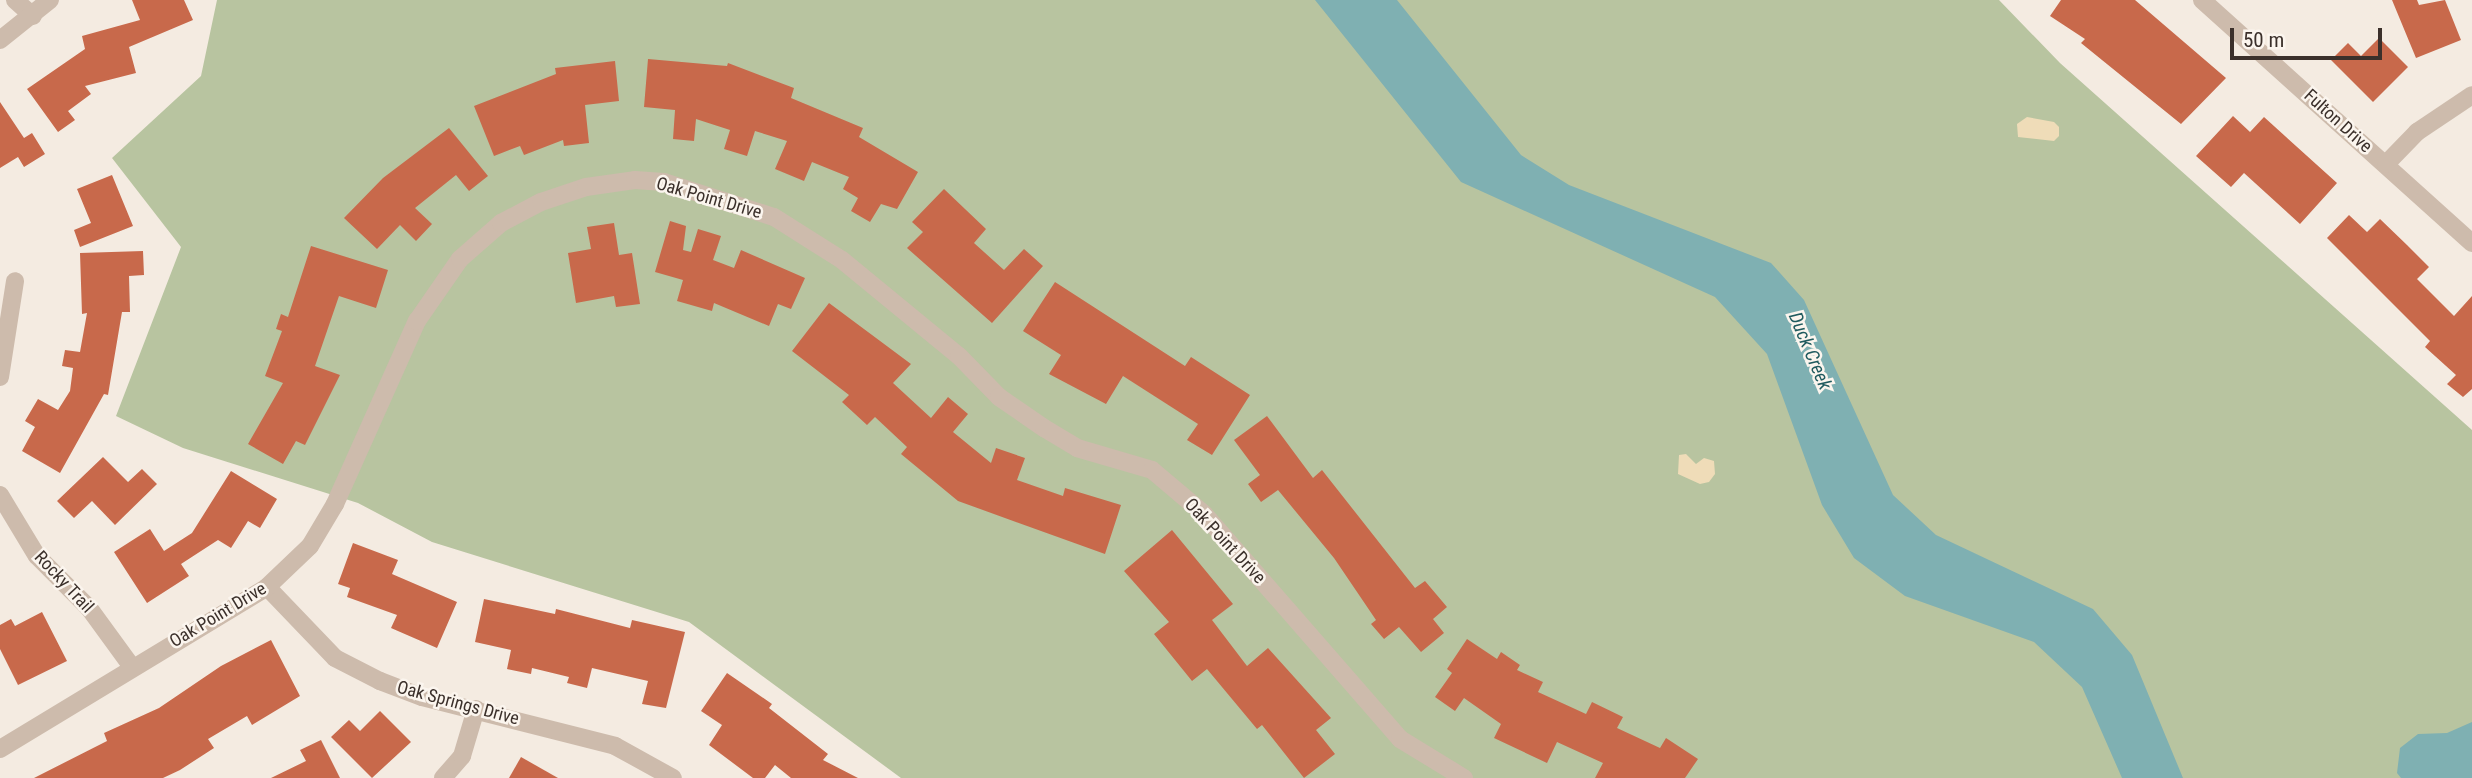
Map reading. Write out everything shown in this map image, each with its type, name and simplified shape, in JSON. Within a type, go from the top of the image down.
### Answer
[{"type":"street","points":[[15,0],[33,16]]},
{"type":"street","points":[[0,40],[50,0]]},
{"type":"street","name":"Fulton Drive","points":[[2202,0],[2472,243]]},
{"type":"street","points":[[2386,164],[2417,132],[2472,95]]},
{"type":"street","name":"Oak Point Drive","points":[[0,749],[267,587],[310,546],[334,504],[417,321],[460,259],[501,223],[541,202],[586,187],[635,180],[664,182],[774,217],[842,260],[959,356],[999,397],[1044,428],[1077,448],[1152,470],[1204,514],[1400,739],[1464,778]]},
{"type":"street","points":[[0,377],[15,281]]},
{"type":"street","name":"Rocky Trail","points":[[0,495],[37,556],[89,608],[132,667]]},
{"type":"street","name":"Oak Springs Drive","points":[[267,587],[335,658],[422,697],[615,746],[673,778]]},
{"type":"street","points":[[443,778],[462,756],[476,709]]},
{"type":"green space","points":[[217,0],[1999,0],[2060,63],[2472,430],[2472,778],[901,778],[689,622],[432,542],[358,503],[183,448],[116,416],[181,247],[112,158],[201,76]]},
{"type":"sand","points":[[2027,117],[2054,122],[2059,127],[2059,136],[2054,141],[2018,137],[2017,124]]},
{"type":"sand","points":[[1686,454],[1696,464],[1704,458],[1714,461],[1715,474],[1709,482],[1700,484],[1678,474],[1679,455]]},
{"type":"water","name":"Duck Creek","points":[[1315,0],[1397,0],[1521,155],[1569,185],[1771,263],[1804,300],[1893,495],[1936,535],[2093,609],[2132,655],[2183,778],[2122,778],[2082,687],[2034,642],[1905,596],[1854,558],[1822,505],[1767,354],[1715,297],[1461,182]]},
{"type":"water","points":[[2472,722],[2472,778],[2401,778],[2397,773],[2400,748],[2418,734],[2447,733]]},
{"type":"building","points":[[132,0],[184,0],[193,20],[129,47],[136,73],[85,86],[91,94],[68,111],[75,120],[58,132],[27,89],[85,49],[82,36],[140,20]]},
{"type":"building","points":[[2061,0],[2135,0],[2226,78],[2181,124],[2081,43],[2085,39],[2050,16]]},
{"type":"building","points":[[2392,0],[2417,0],[2419,5],[2445,0],[2461,40],[2416,58]]},
{"type":"building","points":[[2379,38],[2408,67],[2373,102],[2331,60],[2348,43],[2361,56]]},
{"type":"building","points":[[648,59],[727,66],[728,63],[794,88],[791,98],[863,128],[859,137],[918,172],[897,209],[881,204],[870,222],[851,211],[858,198],[843,189],[849,177],[812,162],[804,181],[775,169],[787,141],[755,131],[747,156],[724,149],[730,130],[696,119],[694,141],[673,139],[675,110],[644,107]]},
{"type":"building","points":[[615,61],[619,101],[585,105],[589,143],[564,146],[563,140],[524,155],[520,146],[494,156],[474,106],[556,74],[555,68]]},
{"type":"building","points":[[0,102],[24,138],[32,133],[45,154],[24,167],[18,157],[0,168]]},
{"type":"building","points":[[2233,116],[2250,132],[2264,117],[2337,183],[2300,224],[2244,173],[2231,187],[2196,156]]},
{"type":"building","points":[[449,128],[488,176],[469,191],[456,175],[415,208],[432,224],[416,241],[400,225],[377,249],[344,218],[383,178]]},
{"type":"building","points":[[112,175],[133,226],[80,247],[74,230],[91,223],[77,189]]},
{"type":"building","points":[[944,189],[986,229],[974,243],[1004,270],[1024,249],[1043,266],[992,323],[907,248],[923,232],[912,222]]},
{"type":"building","points":[[2349,215],[2367,232],[2380,219],[2429,267],[2417,279],[2454,316],[2472,296],[2472,389],[2463,397],[2447,384],[2456,375],[2425,347],[2430,341],[2327,238]]},
{"type":"building","points":[[670,221],[686,226],[683,250],[691,252],[698,229],[721,236],[713,260],[734,268],[741,250],[805,278],[791,309],[778,304],[769,326],[714,303],[712,311],[677,301],[683,280],[655,272]]},
{"type":"building","points":[[614,223],[619,255],[632,253],[640,304],[616,307],[614,296],[576,303],[568,253],[591,249],[587,227]]},
{"type":"building","points":[[311,246],[388,270],[376,308],[339,296],[315,366],[340,375],[305,445],[296,441],[283,464],[248,444],[283,383],[265,376],[282,331],[276,329],[281,314],[288,317]]},
{"type":"building","points":[[143,251],[144,275],[129,276],[130,312],[122,312],[108,395],[104,394],[60,473],[22,451],[35,427],[25,421],[38,399],[58,410],[70,391],[73,368],[62,366],[65,350],[80,352],[87,313],[82,314],[80,253]]},
{"type":"building","points":[[1055,282],[1185,366],[1191,357],[1250,395],[1212,455],[1187,440],[1198,424],[1123,376],[1106,404],[1049,374],[1061,355],[1023,331]]},
{"type":"building","points":[[829,303],[911,364],[893,383],[931,418],[948,397],[968,414],[953,432],[991,463],[996,448],[1025,458],[1017,480],[1063,496],[1065,488],[1121,505],[1105,554],[958,501],[901,454],[907,447],[875,417],[867,425],[842,402],[849,395],[792,351]]},
{"type":"building","points":[[1267,416],[1313,478],[1322,470],[1415,588],[1425,581],[1447,607],[1433,619],[1444,633],[1421,652],[1399,627],[1384,639],[1371,624],[1376,620],[1334,558],[1278,490],[1261,502],[1248,484],[1260,475],[1234,440]]},
{"type":"building","points":[[103,457],[128,482],[142,469],[157,484],[115,525],[92,501],[74,518],[57,501]]},
{"type":"building","points":[[231,471],[277,499],[260,528],[248,521],[231,548],[218,540],[181,564],[189,576],[147,603],[114,552],[150,529],[164,551],[192,533]]},
{"type":"building","points":[[1172,530],[1233,604],[1212,620],[1247,666],[1268,648],[1331,718],[1316,730],[1335,754],[1304,778],[1262,725],[1257,729],[1207,669],[1192,681],[1154,634],[1169,622],[1124,571]]},
{"type":"building","points":[[353,543],[398,560],[392,574],[457,602],[437,648],[391,628],[397,615],[347,597],[350,588],[338,584]]},
{"type":"building","points":[[484,599],[555,614],[556,609],[630,628],[632,620],[685,632],[666,708],[642,704],[648,681],[592,668],[587,688],[567,683],[569,677],[532,668],[531,674],[507,669],[511,650],[475,642]]},
{"type":"building","points":[[42,612],[67,661],[18,685],[0,649],[0,625],[11,619],[15,626]]},
{"type":"building","points":[[1467,639],[1497,659],[1501,652],[1520,665],[1517,670],[1543,682],[1538,692],[1586,714],[1592,702],[1623,717],[1617,728],[1660,748],[1666,738],[1698,759],[1685,778],[1595,778],[1603,763],[1557,742],[1547,763],[1494,738],[1501,724],[1464,698],[1455,711],[1435,697],[1452,673],[1447,669]]},
{"type":"building","points":[[271,640],[300,696],[252,725],[247,716],[208,739],[214,748],[180,770],[163,778],[34,778],[107,741],[104,733],[159,708],[221,666]]},
{"type":"building","points":[[727,673],[772,704],[769,708],[828,754],[823,760],[858,778],[791,778],[775,765],[765,778],[753,778],[709,745],[722,725],[701,711]]},
{"type":"building","points":[[380,711],[411,742],[372,778],[331,737],[349,720],[360,731]]},
{"type":"building","points":[[321,740],[340,778],[271,778],[306,761],[300,750]]},
{"type":"building","points":[[521,757],[558,778],[509,778]]}]
